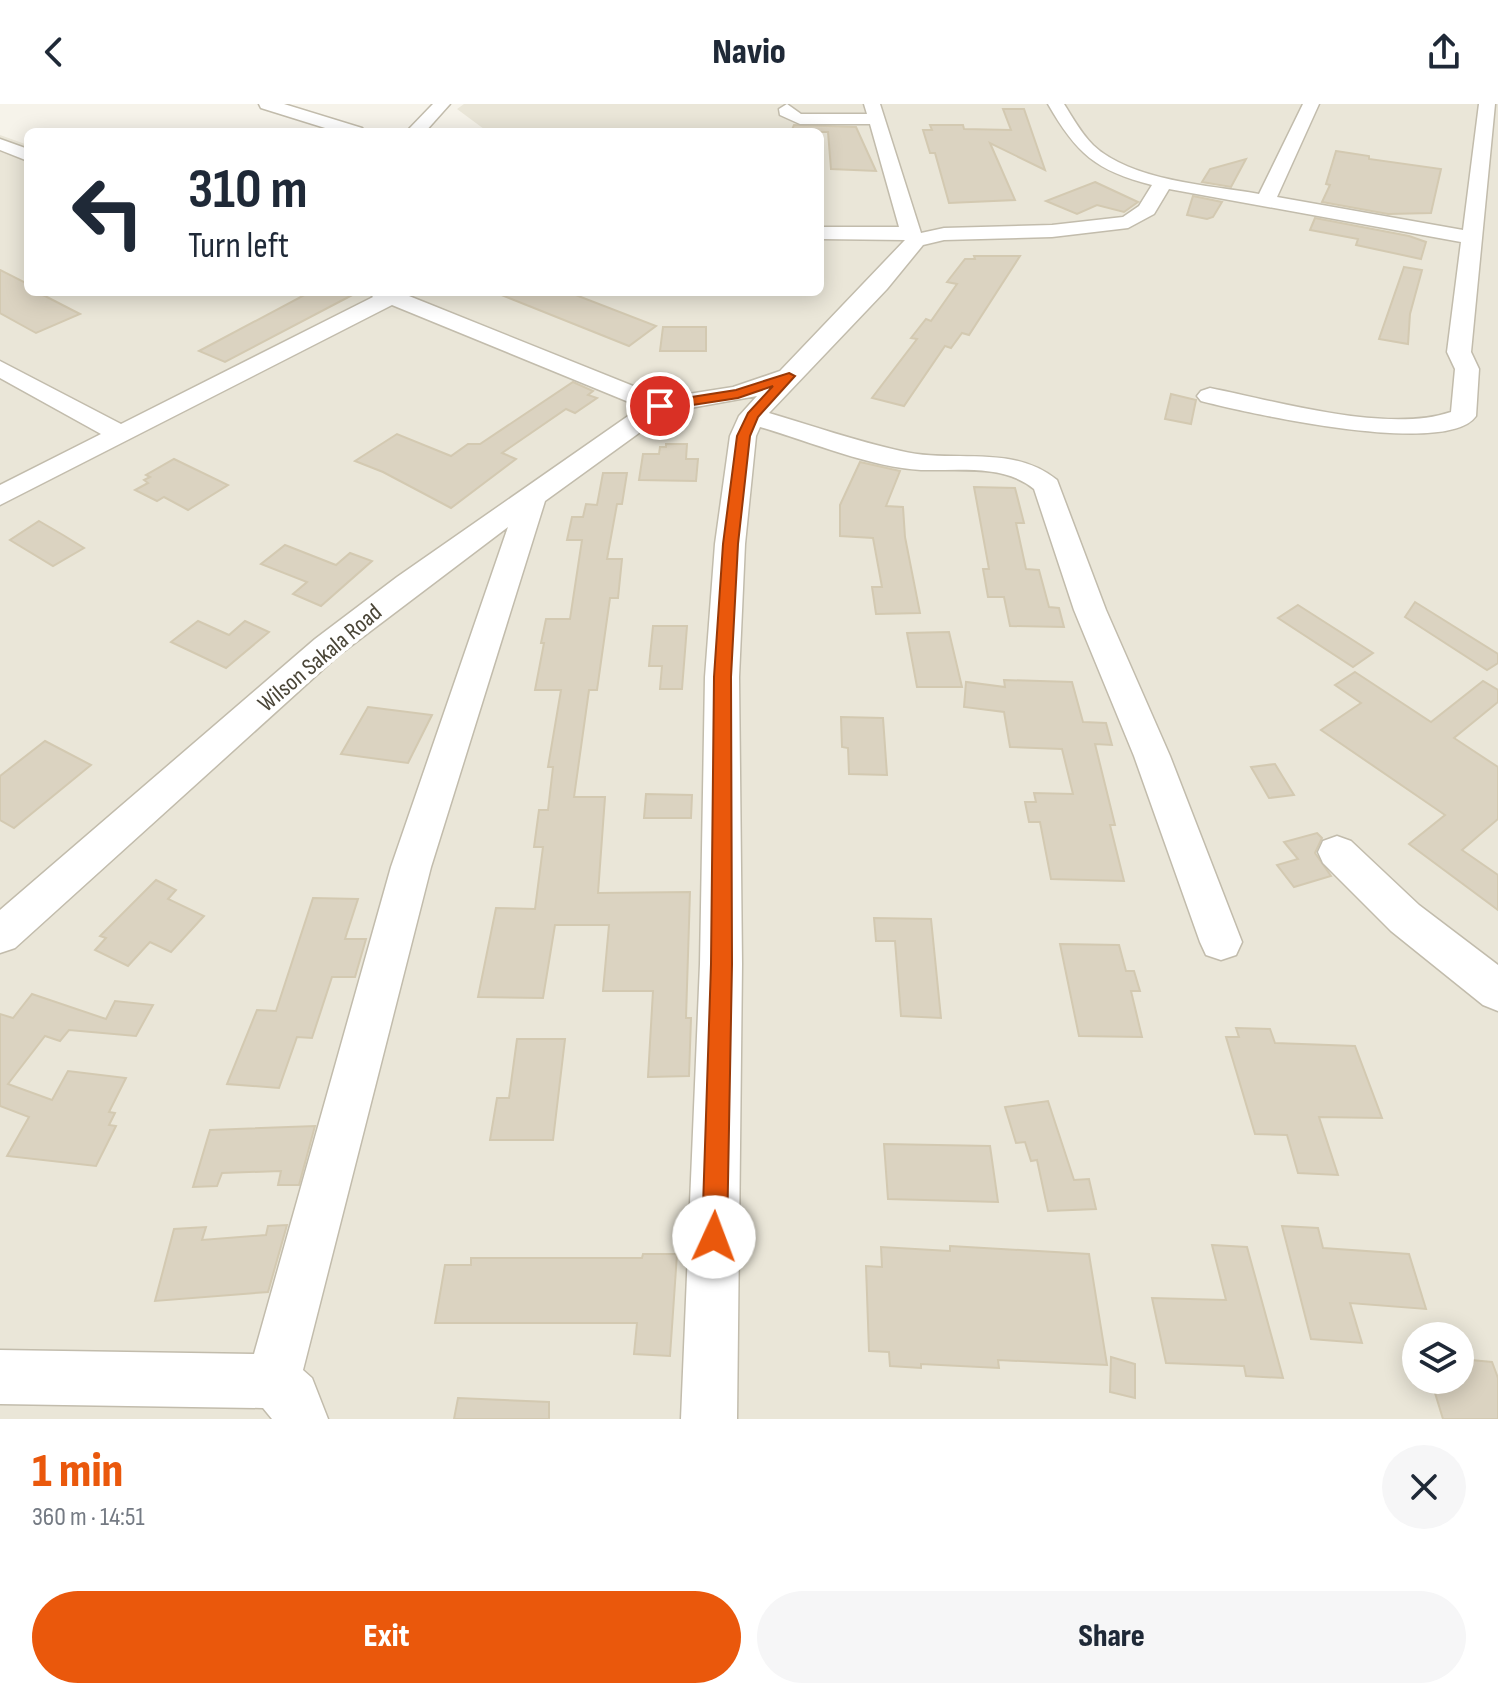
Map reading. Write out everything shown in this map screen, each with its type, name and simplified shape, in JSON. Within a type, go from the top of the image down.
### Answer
[{"type":"street","points":[[267,104],[343,128]]},
{"type":"street","points":[[419,128],[442,104]]},
{"type":"street","points":[[1056,104],[1070,129],[1096,158],[1124,171],[1163,182],[1471,238]]},
{"type":"street","points":[[1266,199],[1311,104]]},
{"type":"street","points":[[1210,396],[1364,423],[1427,427],[1449,424],[1463,416],[1467,369],[1459,352],[1471,238],[1488,177],[1487,104]]},
{"type":"street","points":[[787,109],[788,115],[800,119],[873,112],[913,237]]},
{"type":"street","points":[[0,144],[24,154]]},
{"type":"street","points":[[824,233],[913,237],[1052,231],[1128,222],[1147,210],[1163,182]]},
{"type":"street","points":[[709,1419],[721,964],[722,677],[739,456],[752,416],[879,284],[913,237]]},
{"type":"street","points":[[0,496],[384,296]]},
{"type":"street","points":[[388,296],[660,406],[738,394],[789,376]]},
{"type":"street","points":[[1459,352],[1485,358]]},
{"type":"street","points":[[0,368],[120,434]]},
{"type":"street","name":"Wilson Sakala Road","points":[[0,935],[327,647],[482,531],[531,500],[660,406]]},
{"type":"street","points":[[752,416],[901,460],[1009,467],[1042,479],[1072,551],[1095,622],[1152,756],[1221,942]]},
{"type":"street","points":[[0,1377],[286,1400],[411,867],[531,500]]},
{"type":"street","points":[[1337,852],[1405,918],[1498,991]]},
{"type":"shaded area","points":[[464,104],[1498,104],[1498,1419],[0,1419],[0,135],[24,144],[24,296],[824,296],[824,128],[483,128],[457,109]]},
{"type":"building","points":[[1003,109],[1024,109],[1045,170],[990,143],[1015,200],[949,203],[935,153],[930,153],[923,130],[932,130],[930,125],[963,125],[964,129],[1011,130]]},
{"type":"building","points":[[794,125],[856,127],[876,171],[831,169],[828,132],[824,132],[824,128],[793,128]]},
{"type":"building","points":[[1336,151],[1441,169],[1431,213],[1388,214],[1322,202],[1330,185],[1326,184]]},
{"type":"building","points":[[1246,159],[1231,187],[1202,182],[1210,169]]},
{"type":"building","points":[[1095,182],[1138,202],[1124,212],[1097,205],[1077,214],[1046,201]]},
{"type":"building","points":[[1193,196],[1222,202],[1213,217],[1207,219],[1187,215]]},
{"type":"building","points":[[1315,218],[1426,242],[1421,259],[1356,245],[1358,239],[1310,230]]},
{"type":"building","points":[[974,256],[1020,256],[969,335],[962,333],[951,348],[945,346],[904,406],[872,398],[917,339],[911,338],[926,319],[931,321],[957,284],[947,282],[965,259],[975,259]]},
{"type":"building","points":[[1404,267],[1422,270],[1410,314],[1408,344],[1379,339]]},
{"type":"building","points":[[0,270],[24,282],[24,296],[45,296],[80,314],[36,333],[0,313]]},
{"type":"building","points":[[302,296],[350,296],[225,362],[199,351]]},
{"type":"building","points":[[504,296],[578,296],[656,326],[629,346]]},
{"type":"building","points":[[663,327],[706,327],[706,351],[660,351]]},
{"type":"building","points":[[573,382],[593,391],[588,395],[597,398],[575,413],[566,409],[502,453],[516,459],[451,508],[383,472],[355,461],[397,434],[451,456],[468,444],[480,444]]},
{"type":"building","points":[[1171,394],[1196,400],[1191,424],[1165,419]]},
{"type":"building","points":[[666,444],[687,444],[686,459],[698,459],[696,481],[639,480],[643,454],[659,454],[660,447],[666,447]]},
{"type":"building","points":[[174,459],[228,485],[188,510],[164,497],[157,501],[135,490],[148,483],[144,480],[150,477],[146,475]]},
{"type":"building","points":[[860,462],[900,471],[886,506],[903,507],[905,537],[920,613],[876,614],[872,587],[882,587],[873,538],[840,536],[840,505]]},
{"type":"building","points":[[603,473],[627,473],[622,504],[617,504],[607,559],[622,559],[618,598],[610,598],[597,690],[589,690],[574,797],[605,797],[598,893],[690,892],[686,1018],[691,1018],[689,1076],[648,1077],[653,991],[603,991],[609,925],[555,925],[543,998],[478,997],[496,908],[535,909],[543,847],[534,847],[539,810],[548,810],[553,767],[548,767],[561,690],[535,690],[544,643],[541,643],[546,619],[570,619],[582,540],[567,540],[572,517],[583,517],[586,504],[597,505]]},
{"type":"building","points":[[974,487],[1015,488],[1024,523],[1016,523],[1026,569],[1039,570],[1049,607],[1059,608],[1064,627],[1010,626],[1004,597],[988,597],[983,569],[989,569]]},
{"type":"building","points":[[39,521],[84,548],[53,566],[10,540]]},
{"type":"building","points":[[285,545],[336,565],[350,553],[372,561],[321,606],[293,594],[307,582],[261,564]]},
{"type":"building","points":[[1415,602],[1498,654],[1498,663],[1487,670],[1405,617]]},
{"type":"building","points":[[1298,605],[1373,653],[1353,667],[1278,618]]},
{"type":"building","points":[[198,621],[229,635],[245,621],[269,632],[226,668],[171,642]]},
{"type":"building","points":[[653,626],[687,626],[682,689],[660,689],[662,666],[649,666]]},
{"type":"building","points":[[949,632],[962,687],[917,687],[907,633]]},
{"type":"building","points":[[1355,672],[1431,722],[1483,681],[1498,690],[1498,702],[1454,738],[1498,767],[1498,819],[1462,850],[1498,875],[1498,910],[1409,844],[1445,815],[1321,730],[1361,703],[1335,685]]},
{"type":"building","points":[[1004,680],[1072,682],[1083,722],[1106,723],[1112,745],[1095,744],[1115,825],[1110,825],[1124,881],[1051,879],[1040,822],[1029,822],[1025,802],[1036,802],[1034,793],[1073,794],[1062,749],[1010,747],[1004,712],[964,707],[966,682],[1005,687]]},
{"type":"building","points":[[368,707],[432,715],[408,763],[341,754]]},
{"type":"building","points":[[841,717],[883,718],[887,775],[849,774],[848,748],[842,747]]},
{"type":"building","points":[[45,741],[91,765],[14,828],[0,820],[0,776]]},
{"type":"building","points":[[1275,764],[1294,795],[1269,798],[1251,767]]},
{"type":"building","points":[[646,794],[692,795],[691,818],[644,818]]},
{"type":"building","points":[[1317,833],[1322,838],[1315,853],[1331,876],[1294,887],[1277,865],[1298,859],[1284,842]]},
{"type":"building","points":[[156,880],[176,890],[168,899],[204,916],[171,952],[150,942],[128,966],[95,950],[106,938],[100,936]]},
{"type":"building","points":[[313,898],[358,899],[345,939],[366,939],[355,977],[332,977],[312,1038],[297,1037],[279,1088],[227,1084],[257,1010],[276,1011]]},
{"type":"building","points":[[874,918],[931,919],[941,1018],[901,1016],[895,941],[876,941]]},
{"type":"building","points":[[1060,944],[1119,945],[1126,971],[1134,971],[1140,991],[1131,991],[1142,1037],[1079,1036]]},
{"type":"building","points":[[32,994],[106,1019],[115,1001],[153,1005],[136,1036],[69,1030],[60,1041],[45,1036],[8,1084],[52,1100],[68,1071],[126,1078],[109,1112],[115,1113],[109,1125],[116,1126],[96,1166],[7,1156],[29,1117],[0,1106],[0,1014],[13,1018]]},
{"type":"building","points":[[1236,1028],[1270,1029],[1275,1043],[1355,1046],[1382,1118],[1319,1117],[1338,1175],[1298,1173],[1287,1135],[1255,1134],[1226,1037],[1239,1037]]},
{"type":"building","points":[[517,1039],[565,1039],[553,1140],[490,1140],[497,1098],[509,1098]]},
{"type":"building","points":[[1048,1101],[1074,1180],[1089,1179],[1096,1209],[1048,1211],[1037,1160],[1031,1161],[1025,1142],[1016,1143],[1005,1107]]},
{"type":"building","points":[[315,1126],[299,1185],[278,1185],[281,1171],[222,1173],[217,1186],[193,1187],[210,1130]]},
{"type":"building","points":[[884,1144],[990,1146],[998,1202],[888,1199]]},
{"type":"building","points":[[287,1225],[268,1292],[155,1301],[174,1229],[206,1227],[202,1240],[266,1235],[268,1226]]},
{"type":"building","points":[[1282,1226],[1318,1228],[1323,1248],[1409,1254],[1426,1309],[1350,1303],[1362,1343],[1311,1339]]},
{"type":"building","points":[[1212,1245],[1247,1247],[1283,1378],[1246,1376],[1244,1366],[1166,1363],[1152,1298],[1226,1300]]},
{"type":"building","points":[[950,1246],[1089,1254],[1107,1365],[998,1360],[999,1368],[921,1364],[921,1368],[890,1366],[889,1352],[869,1351],[866,1266],[882,1267],[881,1247],[950,1251]]},
{"type":"building","points":[[643,1254],[677,1254],[670,1356],[634,1354],[637,1323],[435,1323],[445,1265],[471,1265],[471,1258],[642,1258]]},
{"type":"building","points":[[1111,1357],[1135,1364],[1135,1398],[1110,1392]]},
{"type":"building","points":[[1474,1360],[1492,1362],[1498,1378],[1498,1419],[1443,1419],[1435,1394],[1474,1394]]},
{"type":"building","points":[[458,1398],[549,1402],[549,1419],[454,1419]]},
{"type":"route","points":[[660,406],[738,394],[789,376],[752,416],[743,436],[730,544],[722,677],[721,964],[714,1237]]}]
